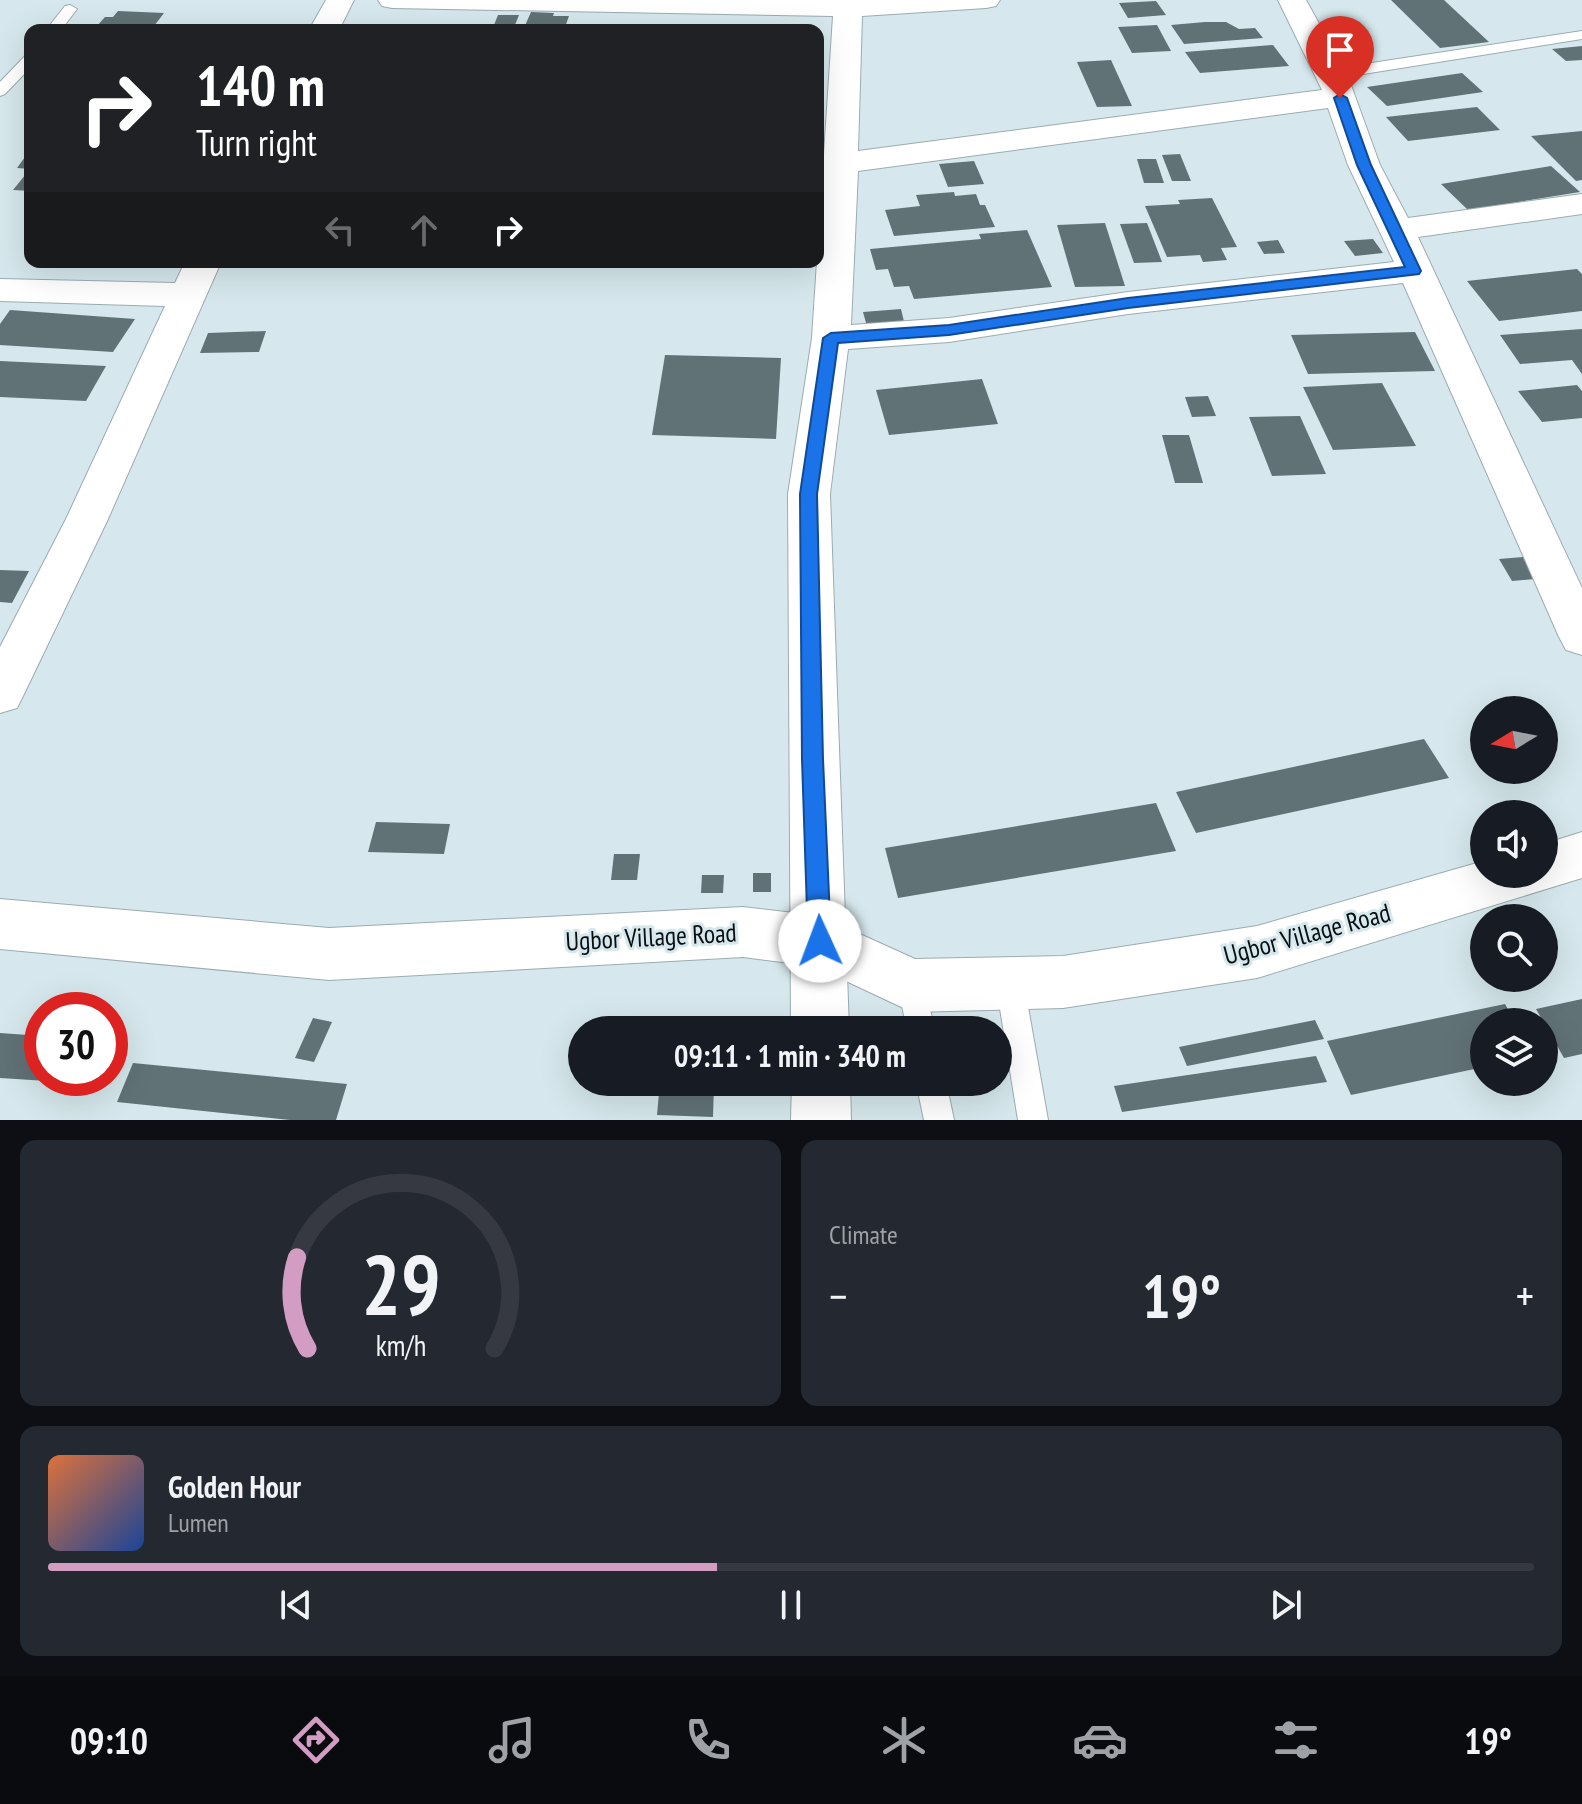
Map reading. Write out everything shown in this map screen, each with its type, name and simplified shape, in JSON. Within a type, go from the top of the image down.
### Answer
[{"type":"street","points":[[327,24],[340,0]]},
{"type":"street","points":[[392,0],[847,4],[986,0]]},
{"type":"street","points":[[1292,0],[1336,86],[1364,165],[1397,230],[1582,637]]},
{"type":"street","points":[[820,1016],[809,494],[831,338],[834,153],[847,4]]},
{"type":"street","points":[[834,153],[1168,122],[1271,105],[1336,86]]},
{"type":"street","points":[[1397,230],[1582,204]]},
{"type":"street","points":[[831,338],[949,330],[1128,303],[1414,271]]},
{"type":"street","points":[[0,290],[194,279],[87,519],[0,694]]},
{"type":"street","points":[[1558,863],[1582,855]]},
{"type":"street","name":"Ugbor Village Road","points":[[0,924],[329,954],[743,932],[820,941],[917,1008],[1010,984],[1063,982],[1257,952],[1473,888]]},
{"type":"street","points":[[821,1096],[821,1120]]},
{"type":"lane","points":[[58,24],[70,9]]},
{"type":"lane","points":[[1336,86],[1582,35]]},
{"type":"lane","points":[[0,91],[24,65]]},
{"type":"lane","points":[[1010,984],[1033,1120]]},
{"type":"lane","points":[[934,1096],[939,1120]]},
{"type":"building","points":[[1391,0],[1444,0],[1489,42],[1440,48]]},
{"type":"building","points":[[1156,1],[1166,15],[1128,18],[1119,3]]},
{"type":"building","points":[[118,11],[164,13],[156,24],[99,24],[105,17],[113,17]]},
{"type":"building","points":[[531,12],[569,16],[566,24],[526,24]]},
{"type":"building","points":[[498,15],[519,15],[515,24],[494,24]]},
{"type":"building","points":[[1226,22],[1239,29],[1255,28],[1263,38],[1184,44],[1171,25]]},
{"type":"building","points":[[1157,25],[1171,51],[1132,53],[1118,27]]},
{"type":"building","points":[[1273,45],[1289,66],[1200,73],[1185,52]]},
{"type":"building","points":[[1582,46],[1582,60],[1566,61],[1552,49]]},
{"type":"building","points":[[1111,60],[1132,106],[1097,107],[1077,62]]},
{"type":"building","points":[[1462,73],[1483,92],[1387,106],[1367,87]]},
{"type":"building","points":[[1477,107],[1500,130],[1408,141],[1386,117]]},
{"type":"building","points":[[1582,131],[1582,180],[1576,181],[1531,136]]},
{"type":"building","points":[[1180,154],[1191,181],[1172,181],[1162,155]]},
{"type":"building","points":[[1137,159],[1156,159],[1164,183],[1144,183]]},
{"type":"building","points":[[974,161],[984,184],[948,187],[939,164]]},
{"type":"building","points":[[1551,166],[1580,192],[1468,210],[1441,184]]},
{"type":"building","points":[[24,176],[24,191],[13,190]]},
{"type":"building","points":[[954,192],[955,196],[976,194],[995,227],[894,236],[885,210],[920,206],[916,195]]},
{"type":"building","points":[[1212,198],[1237,247],[1221,248],[1227,260],[1203,262],[1200,255],[1167,257],[1145,206]]},
{"type":"building","points":[[1105,223],[1125,286],[1075,287],[1057,225]]},
{"type":"building","points":[[1147,223],[1162,262],[1134,263],[1120,224]]},
{"type":"building","points":[[1027,230],[1052,287],[914,299],[909,286],[894,287],[888,269],[876,270],[870,249],[981,239],[979,234]]},
{"type":"building","points":[[1373,239],[1383,253],[1355,256],[1344,241]]},
{"type":"building","points":[[1278,240],[1285,253],[1264,254],[1257,242]]},
{"type":"building","points":[[1577,269],[1582,274],[1582,311],[1499,321],[1467,281]]},
{"type":"building","points":[[901,309],[905,326],[868,330],[863,312]]},
{"type":"building","points":[[10,310],[135,319],[113,352],[0,345],[0,324]]},
{"type":"building","points":[[1582,329],[1582,374],[1572,360],[1520,364],[1500,335]]},
{"type":"building","points":[[266,331],[259,352],[200,353],[208,333]]},
{"type":"building","points":[[1415,332],[1435,371],[1308,374],[1291,335]]},
{"type":"building","points":[[665,355],[781,358],[776,439],[652,435]]},
{"type":"building","points":[[0,361],[106,366],[86,401],[0,397]]},
{"type":"building","points":[[982,379],[998,424],[889,435],[876,390]]},
{"type":"building","points":[[1382,383],[1416,446],[1333,450],[1303,387]]},
{"type":"building","points":[[1577,385],[1582,391],[1582,418],[1542,422],[1518,391]]},
{"type":"building","points":[[1208,396],[1216,416],[1192,417],[1185,397]]},
{"type":"building","points":[[1300,416],[1326,474],[1272,476],[1249,417]]},
{"type":"building","points":[[1162,435],[1189,435],[1203,483],[1175,483]]},
{"type":"building","points":[[1523,557],[1535,579],[1512,581],[1499,559]]},
{"type":"building","points":[[0,570],[29,571],[12,603],[0,602]]},
{"type":"building","points":[[1424,739],[1449,778],[1196,833],[1176,792]]},
{"type":"building","points":[[1156,803],[1176,851],[898,898],[885,848]]},
{"type":"building","points":[[376,822],[450,824],[444,854],[368,852]]},
{"type":"building","points":[[614,854],[640,854],[637,880],[611,880]]},
{"type":"building","points":[[753,873],[771,873],[771,892],[753,892]]},
{"type":"building","points":[[702,875],[724,875],[723,893],[701,893]]},
{"type":"building","points":[[1582,999],[1582,1054],[1564,1058],[1558,1048],[1558,1008],[1541,1008]]},
{"type":"building","points":[[1505,1004],[1507,1008],[1486,1008]]},
{"type":"building","points":[[1470,1011],[1470,1070],[1351,1095],[1327,1041]]},
{"type":"building","points":[[313,1018],[332,1022],[314,1062],[295,1058]]},
{"type":"building","points":[[1315,1020],[1324,1039],[1187,1066],[1179,1047]]},
{"type":"building","points":[[0,1033],[24,1035],[24,1080],[0,1078]]},
{"type":"building","points":[[1316,1056],[1327,1082],[1122,1112],[1114,1086]]},
{"type":"building","points":[[133,1063],[347,1084],[336,1120],[290,1120],[117,1102],[119,1096],[128,1096],[128,1075]]},
{"type":"building","points":[[659,1096],[714,1096],[713,1117],[657,1115]]},
{"type":"route","points":[[820,941],[813,759],[809,494],[831,338],[949,330],[1128,303],[1414,271],[1364,165],[1340,98]]}]
